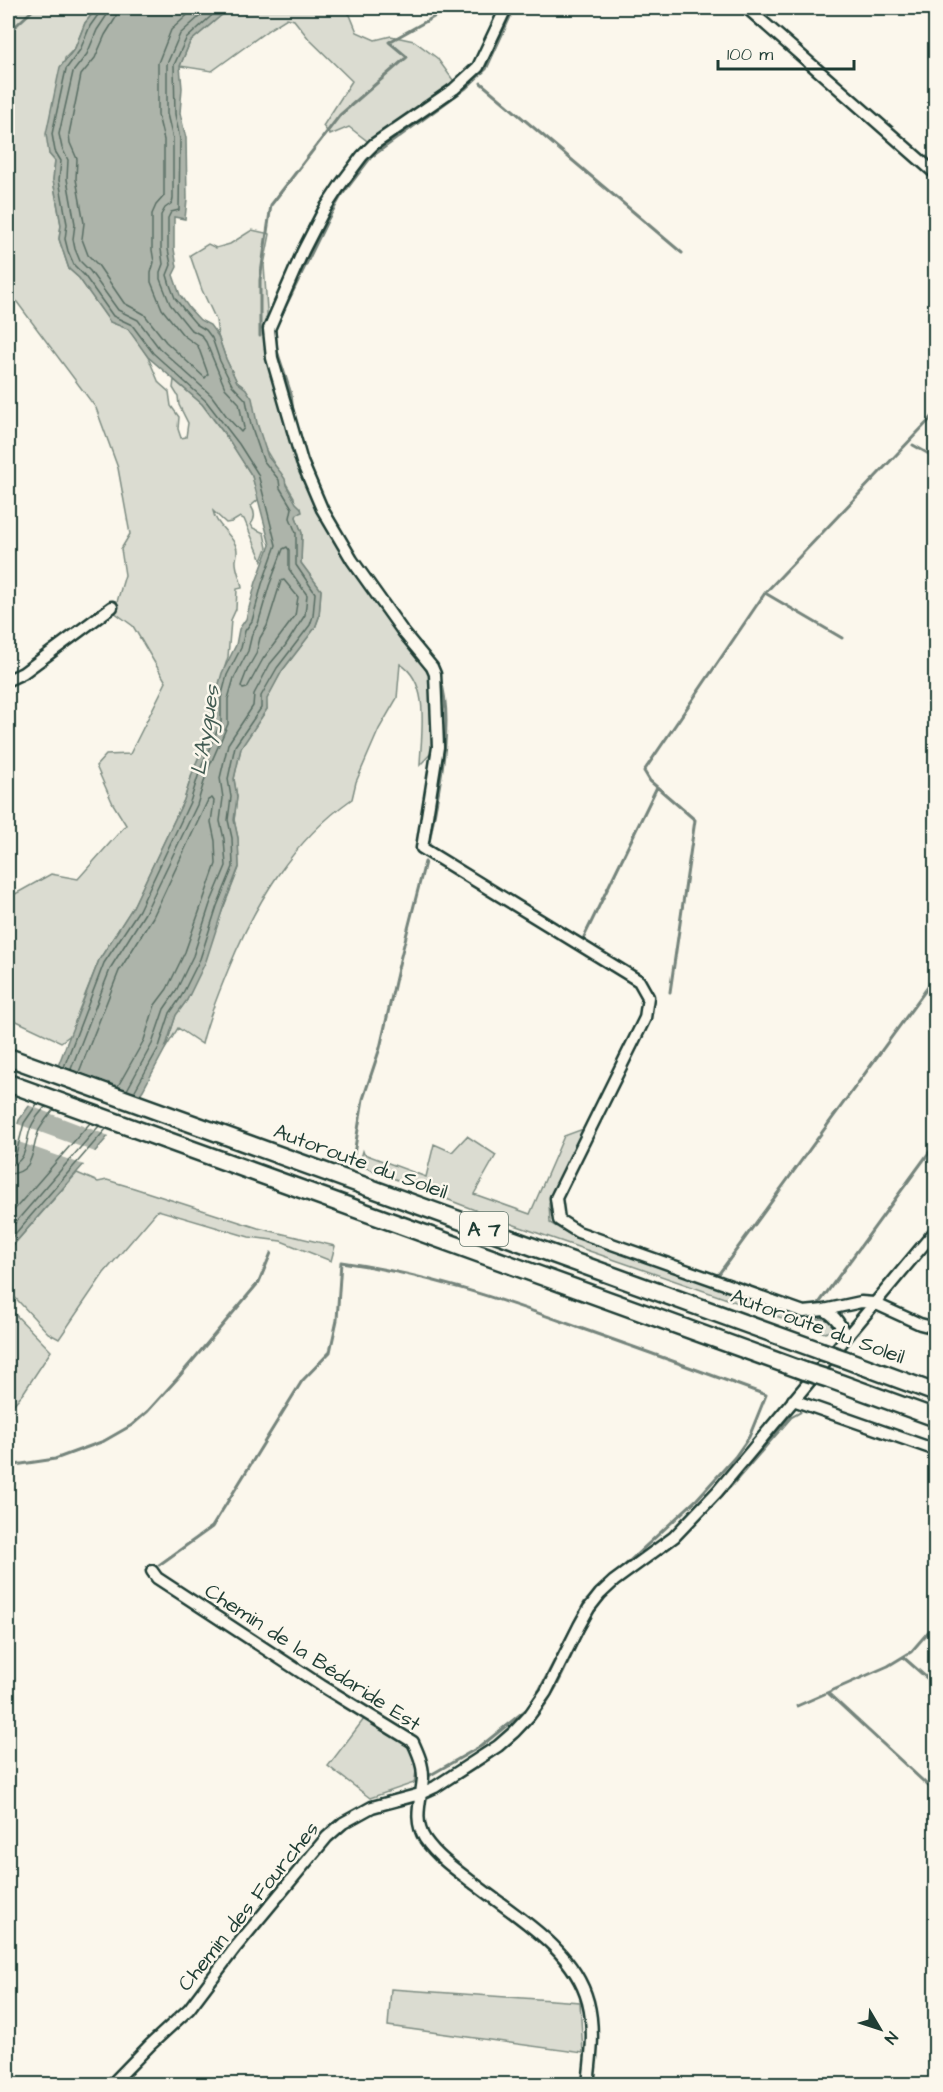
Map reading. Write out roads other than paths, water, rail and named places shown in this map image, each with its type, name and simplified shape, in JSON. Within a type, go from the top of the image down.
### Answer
[{"type":"highway","name":"Autoroute du Soleil","points":[[8,1057],[936,1393]]},
{"type":"highway","name":"A 7","points":[[8,1083],[936,1418]]},
{"type":"street","points":[[506,8],[478,67],[454,89],[374,144],[341,184],[324,210],[303,251],[268,329],[272,358],[302,462],[322,509],[352,560],[435,674],[438,747],[422,848],[639,981],[648,998],[645,1018],[556,1198],[559,1220],[578,1232],[804,1311],[824,1310],[861,1302],[874,1303],[920,1324],[936,1328]]},
{"type":"street","points":[[747,8],[936,174]]},
{"type":"street","points":[[8,680],[23,673],[112,607]]},
{"type":"street","name":"Chemin des Fourches","points":[[112,2085],[189,2009],[327,1837],[343,1823],[372,1807],[420,1794],[435,1787],[498,1746],[514,1732],[546,1692],[579,1626],[600,1594],[674,1536],[717,1492],[936,1230]]},
{"type":"street","points":[[824,1310],[832,1314],[840,1324],[846,1338]]},
{"type":"street","points":[[797,1396],[936,1450]]},
{"type":"street","name":"Chemin de la Bédaride Est","points":[[152,1570],[157,1578],[322,1686],[413,1742],[419,1754],[423,1775],[418,1820],[424,1838],[434,1850],[537,1932],[563,1958],[581,1984],[588,2003],[592,2032],[588,2085]]},
{"type":"water","points":[[97,8],[230,8],[190,42],[180,66],[182,88],[180,113],[186,138],[187,199],[185,219],[174,217],[174,249],[177,267],[173,275],[180,295],[200,320],[210,325],[218,336],[237,382],[252,398],[268,457],[285,479],[286,485],[301,508],[302,512],[296,517],[302,533],[301,563],[321,590],[319,617],[315,628],[282,671],[267,699],[267,709],[241,748],[234,779],[237,797],[234,820],[238,838],[239,867],[206,961],[187,1000],[176,1015],[165,1049],[143,1090],[105,1140],[8,1251],[8,1157],[19,1120],[58,1066],[99,960],[133,907],[184,800],[194,768],[215,720],[215,698],[222,673],[236,645],[239,629],[246,619],[256,582],[270,545],[252,476],[227,437],[202,404],[148,357],[128,329],[110,322],[79,278],[69,269],[59,239],[61,225],[53,180],[55,161],[49,154],[46,134],[60,67],[75,48],[85,23]]},
{"type":"waterway","points":[[8,33],[35,8]]},
{"type":"waterway","points":[[260,336],[260,280],[271,205],[340,115],[407,57],[389,42],[450,8]]},
{"type":"waterway","points":[[293,413],[291,394],[277,351],[275,328],[328,219],[341,196],[371,157],[466,88],[486,69],[514,8]]},
{"type":"waterway","points":[[481,83],[682,253]]},
{"type":"waterway","points":[[670,992],[695,820],[650,781],[644,771],[765,593],[936,413]]},
{"type":"waterway","points":[[913,445],[936,458]]},
{"type":"waterway","points":[[765,593],[842,638]]},
{"type":"waterway","points":[[428,848],[440,786],[445,740],[446,717],[440,678]]},
{"type":"waterway","points":[[583,939],[657,787]]},
{"type":"waterway","points":[[354,1154],[363,1099],[380,1048],[425,862]]},
{"type":"waterway","points":[[718,1275],[936,976]]},
{"type":"waterway","points":[[817,1306],[936,1143]]},
{"type":"waterway","points":[[8,1466],[55,1459],[104,1441],[132,1425],[177,1379],[259,1282],[271,1253]]},
{"type":"waterway","points":[[159,1565],[212,1527],[302,1381],[330,1352],[337,1320],[341,1262],[432,1280],[490,1297],[766,1395],[749,1437],[735,1457],[697,1499],[585,1602],[540,1689],[527,1709],[481,1746],[427,1777]]},
{"type":"waterway","points":[[679,1539],[731,1486],[791,1417],[800,1412]]},
{"type":"waterway","points":[[451,1783],[498,1753],[524,1730],[547,1702],[591,1616],[604,1598],[667,1548]]},
{"type":"waterway","points":[[797,1706],[888,1666],[911,1652],[936,1623]]},
{"type":"waterway","points":[[903,1657],[936,1686]]},
{"type":"waterway","points":[[829,1694],[936,1793]]},
{"type":"waterway","points":[[396,1806],[414,1802]]},
{"type":"waterway","points":[[206,1995],[256,1931]]},
{"type":"waterway","points":[[119,2084],[124,2079]]},
{"type":"water label","name":"L'Aygues","points":[[204,730]]}]
